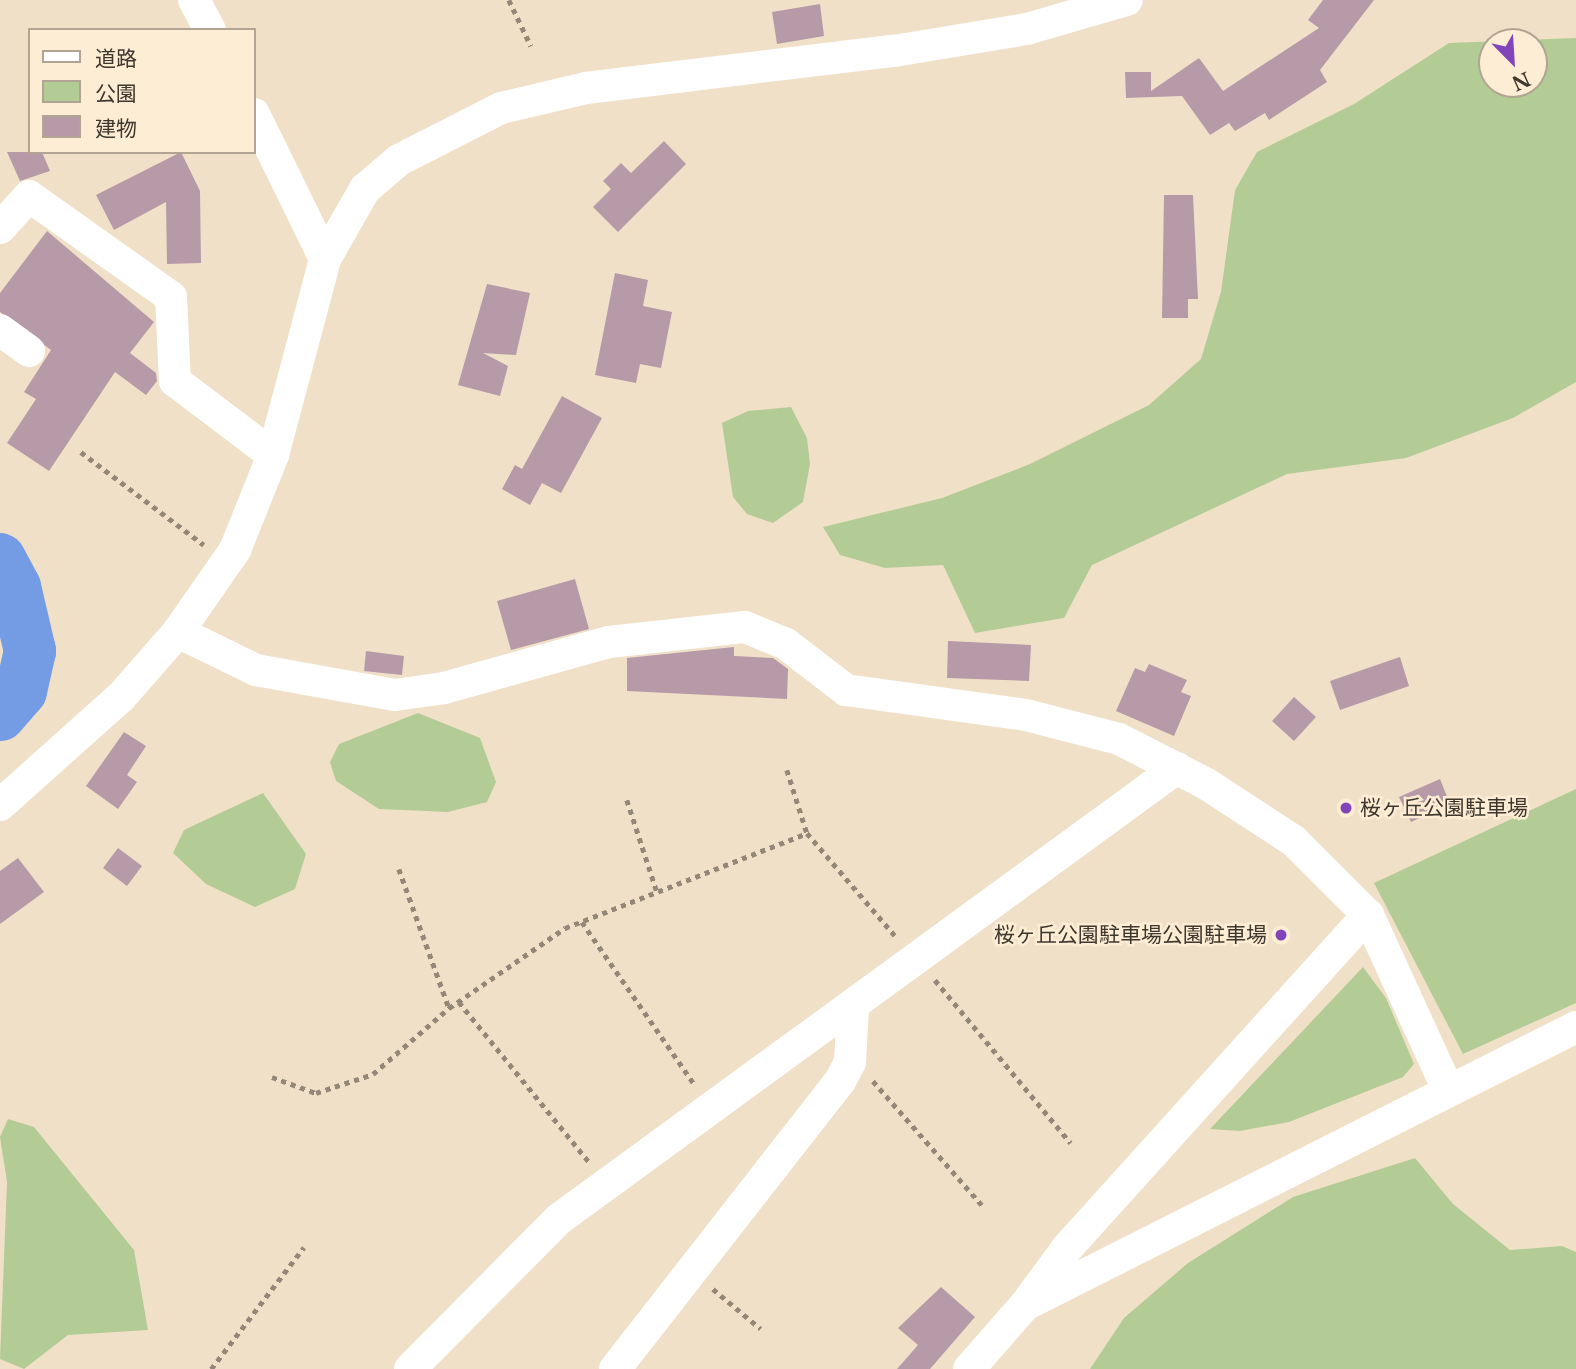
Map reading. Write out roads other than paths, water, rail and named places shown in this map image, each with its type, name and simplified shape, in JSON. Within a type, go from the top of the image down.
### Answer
[{"type":"street","points":[[194,0],[209,28]]},
{"type":"street","points":[[0,805],[121,697],[178,632],[235,550],[273,455],[325,259],[365,189],[399,160],[501,108],[586,88],[810,64],[1027,29],[1127,0]]},
{"type":"street","points":[[256,118],[325,259]]},
{"type":"street","points":[[0,229],[29,196],[171,297],[175,381],[273,455]]},
{"type":"street","points":[[0,330],[29,351]]},
{"type":"street","points":[[178,632],[256,670],[395,695],[444,688],[609,642],[745,627],[786,644],[846,690],[1026,715],[1119,739],[1177,768],[1294,841],[1368,915],[1448,1090]]},
{"type":"street","points":[[411,1369],[559,1219],[1177,768]]},
{"type":"street","points":[[970,1369],[1025,1305],[1068,1247],[1368,915]]},
{"type":"street","points":[[615,1369],[840,1081],[850,1062],[853,1007]]},
{"type":"street","points":[[1025,1305],[1576,1027]]},
{"type":"waterway","points":[[0,559],[15,587],[30,651],[21,691],[0,715]]},
{"type":"place","name":"桜ヶ丘公園駐車場","points":[[1346,808]]},
{"type":"place","name":"桜ヶ丘公園駐車場公園駐車場","points":[[1281,935]]}]
